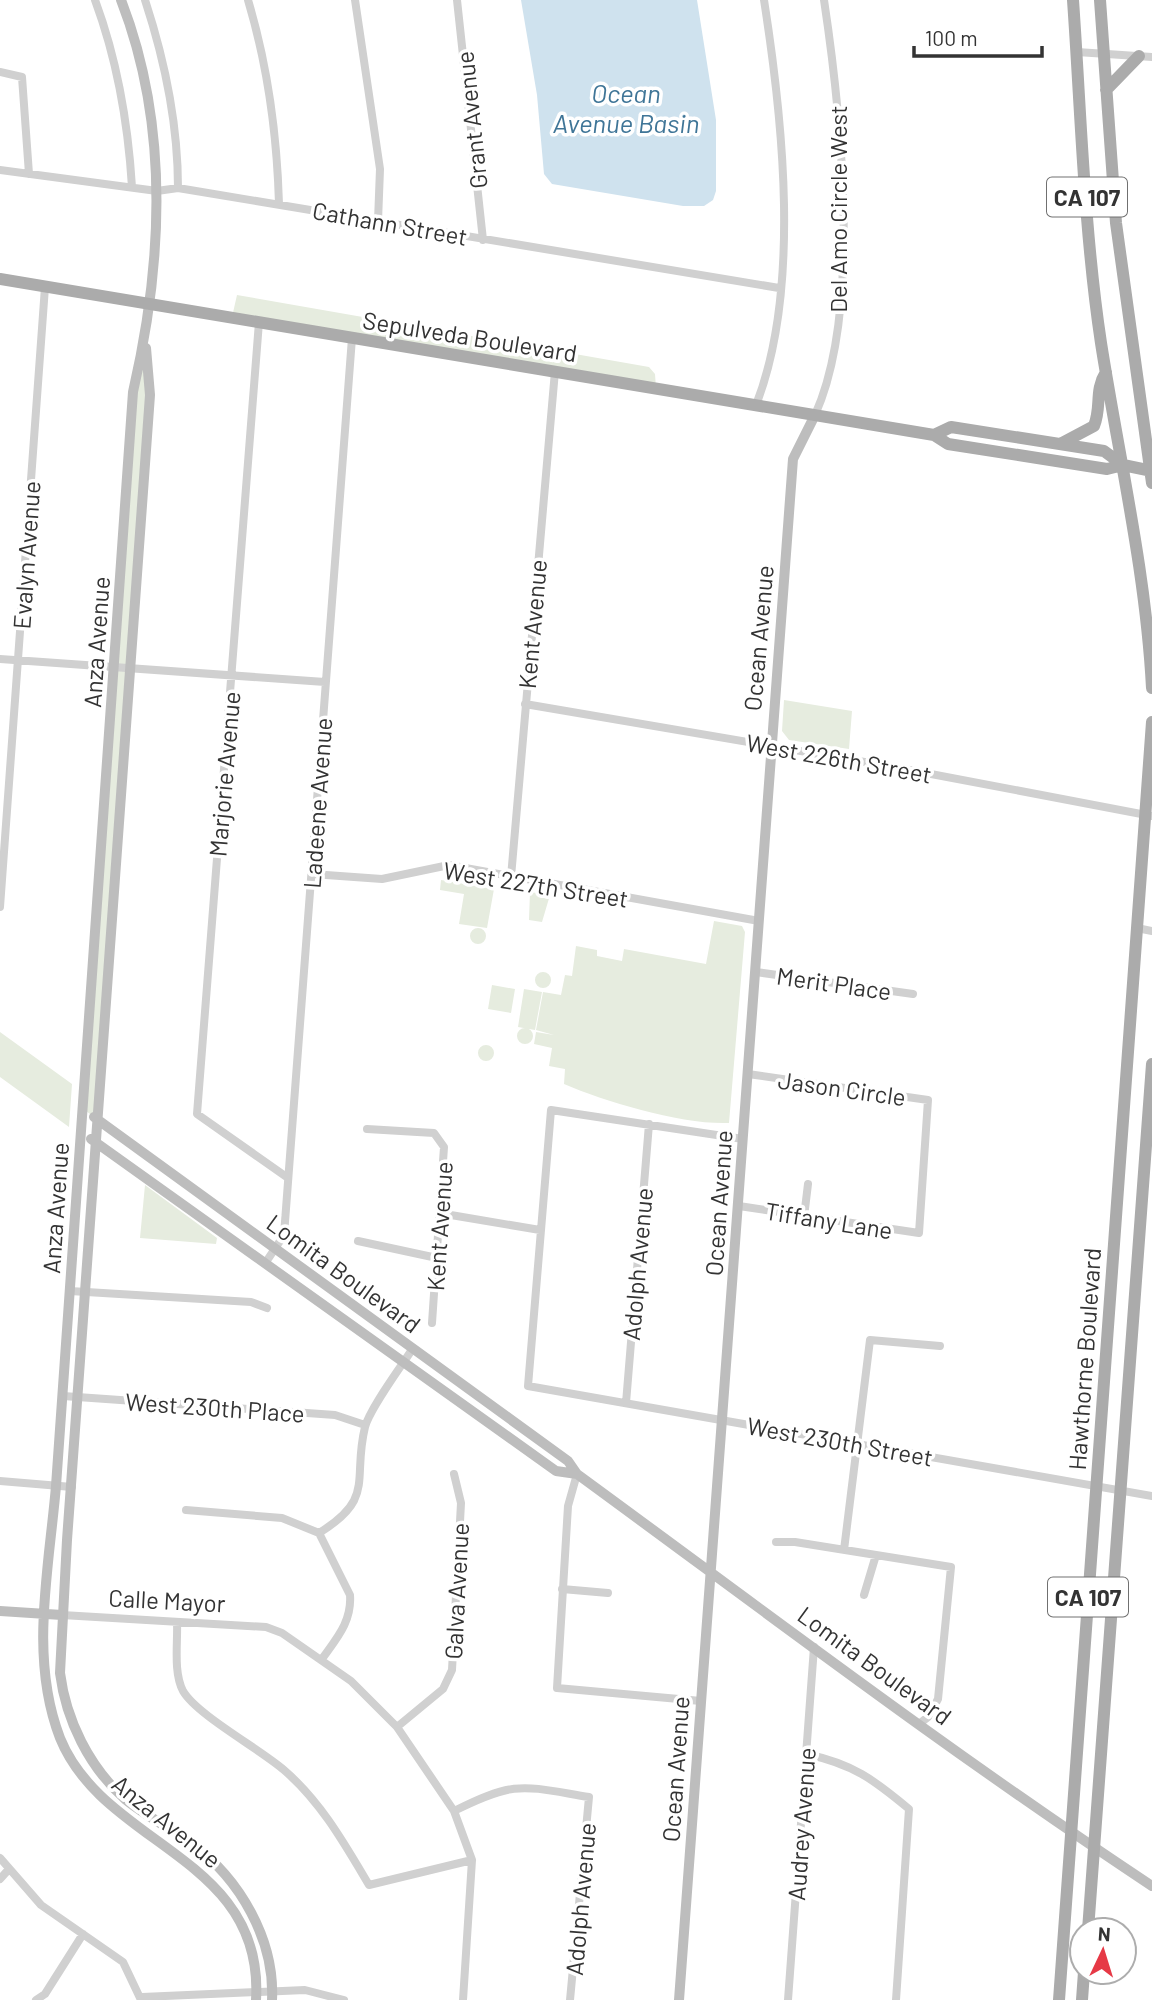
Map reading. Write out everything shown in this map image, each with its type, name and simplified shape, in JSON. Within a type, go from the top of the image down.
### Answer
[{"type":"main road","name":"Anza Avenue","points":[[121,0],[146,87],[157,191],[150,303],[133,391],[116,668],[57,1486],[44,1614],[43,1673],[50,1709],[62,1741],[84,1779],[110,1806],[194,1866],[211,1882],[247,1937],[256,1995]]},
{"type":"main road","name":"CA 107","points":[[1073,0],[1090,243],[1106,372],[1146,603],[1152,688]]},
{"type":"main road","name":"CA 107","points":[[1100,0],[1115,223],[1152,475]]},
{"type":"main road","points":[[1106,90],[1146,56]]},
{"type":"main road","name":"Sepulveda Boulevard","points":[[0,279],[934,435],[948,444],[1089,467],[1107,469],[1123,465]]},
{"type":"main road","name":"Anza Avenue","points":[[145,338],[150,395],[60,1673],[63,1693],[76,1733],[100,1773],[125,1799],[206,1856],[241,1893],[259,1929],[273,1995]]},
{"type":"main road","points":[[1058,444],[1080,437],[1094,426],[1100,411],[1097,386],[1106,372]]},
{"type":"main road","name":"Ocean Avenue","points":[[679,2000],[793,459],[815,415]]},
{"type":"main road","name":"Sepulveda Boulevard","points":[[934,435],[951,427],[1104,451],[1123,465],[1152,475]]},
{"type":"main road","name":"Hawthorne Boulevard","points":[[1059,2000],[1137,929],[1149,815],[1152,722]]},
{"type":"main road","name":"Hawthorne Boulevard","points":[[1089,1916],[1152,1064]]},
{"type":"main road","name":"Lomita Boulevard","points":[[83,1109],[568,1461],[577,1474],[919,1724],[1070,1832],[1152,1886]]},
{"type":"main road","name":"Lomita Boulevard","points":[[82,1131],[403,1364],[556,1471],[577,1474]]},
{"type":"main road","name":"Calle Mayor","points":[[0,1611],[62,1615]]},
{"type":"street","points":[[95,0],[109,38],[121,86],[129,135],[132,187]]},
{"type":"street","points":[[145,0],[167,83],[174,122],[178,188]]},
{"type":"street","points":[[248,0],[267,74],[278,144],[279,204]]},
{"type":"street","points":[[355,0],[380,169],[378,221]]},
{"type":"street","name":"Grant Avenue","points":[[457,0],[483,240]]},
{"type":"street","points":[[756,405],[771,363],[779,288],[782,165],[778,104],[764,0]]},
{"type":"street","name":"Del Amo Circle West","points":[[815,415],[832,373],[842,273],[835,72],[824,0]]},
{"type":"street","points":[[1077,52],[1146,56]]},
{"type":"street","points":[[0,72],[22,77],[29,174]]},
{"type":"street","name":"Cathann Street","points":[[0,170],[157,191],[178,188],[779,288]]},
{"type":"street","name":"Evalyn Avenue","points":[[0,907],[45,287]]},
{"type":"street","name":"Marjorie Avenue","points":[[259,322],[197,1114],[288,1178]]},
{"type":"street","name":"Ladeene Avenue","points":[[266,1262],[284,1235],[352,338]]},
{"type":"street","name":"Kent Avenue","points":[[511,877],[555,371]]},
{"type":"street","points":[[0,659],[325,682]]},
{"type":"street","name":"West 226th Street","points":[[525,704],[1149,815]]},
{"type":"street","name":"West 227th Street","points":[[312,874],[382,878],[449,865],[760,921]]},
{"type":"street","points":[[1137,929],[1152,931]]},
{"type":"street","name":"Merit Place","points":[[756,972],[913,994]]},
{"type":"street","name":"Jason Circle","points":[[748,1074],[928,1100],[919,1233]]},
{"type":"street","points":[[439,1213],[540,1230],[551,1110],[743,1139]]},
{"type":"street","name":"Adolph Avenue","points":[[626,1403],[649,1124]]},
{"type":"street","name":"Kent Avenue","points":[[367,1129],[434,1133],[444,1147],[432,1323]]},
{"type":"street","points":[[804,1217],[808,1184]]},
{"type":"street","name":"Tiffany Lane","points":[[738,1206],[919,1233]]},
{"type":"street","name":"West 230th Street","points":[[540,1230],[528,1386],[1152,1496]]},
{"type":"street","points":[[358,1241],[437,1258]]},
{"type":"street","points":[[70,1291],[251,1302],[267,1308]]},
{"type":"street","points":[[844,1550],[870,1340],[940,1346]]},
{"type":"street","points":[[319,1533],[343,1518],[355,1499],[365,1425],[413,1348]]},
{"type":"street","name":"West 230th Place","points":[[63,1396],[335,1415],[365,1425]]},
{"type":"street","name":"Galva Avenue","points":[[397,1727],[443,1689],[452,1670],[461,1503],[454,1474]]},
{"type":"street","points":[[577,1474],[568,1506],[557,1688],[701,1700]]},
{"type":"street","points":[[0,1481],[72,1487]]},
{"type":"street","points":[[186,1510],[282,1518],[319,1533],[351,1595],[347,1623],[322,1660],[351,1681],[397,1727],[454,1811],[472,1860],[463,2000]]},
{"type":"street","points":[[776,1542],[951,1567],[938,1699],[928,1717],[919,1724]]},
{"type":"street","points":[[864,1595],[876,1555]]},
{"type":"street","points":[[562,1589],[608,1593]]},
{"type":"street","name":"Calle Mayor","points":[[62,1615],[266,1627],[282,1633],[322,1660]]},
{"type":"street","points":[[177,1622],[179,1674],[183,1690],[196,1705],[284,1769],[317,1802],[369,1885],[472,1860]]},
{"type":"street","name":"Audrey Avenue","points":[[788,2000],[814,1647]]},
{"type":"street","points":[[806,1754],[842,1761],[878,1783],[909,1810],[896,2000]]},
{"type":"street","name":"Adolph Avenue","points":[[454,1811],[508,1787],[522,1786],[589,1797],[570,2000]]},
{"type":"street","points":[[0,1858],[41,1905],[123,1962],[142,1999],[273,1995],[305,1990],[344,2000]]},
{"type":"street","points":[[0,1879],[9,1869]]},
{"type":"street","points":[[36,2000],[45,1994],[83,1934]]},
{"type":"shaded area","points":[[237,295],[649,367],[655,374],[656,388],[232,317]]},
{"type":"shaded area","points":[[145,338],[150,395],[97,1119],[83,1109],[133,392]]},
{"type":"shaded area","points":[[784,700],[852,711],[849,749],[789,740],[782,731]]},
{"type":"shaded area","points":[[441,880],[494,889],[487,928],[459,924],[464,894],[440,890]]},
{"type":"shaded area","points":[[530,892],[550,895],[542,922],[529,920]]},
{"type":"shaded area","points":[[714,921],[742,926],[745,932],[729,1123],[710,1123],[645,1111],[564,1084],[565,1069],[549,1066],[552,1048],[534,1044],[536,1032],[554,1035],[536,1030],[543,992],[561,995],[565,975],[572,976],[576,946],[597,950],[597,956],[622,961],[624,949],[706,964]]},
{"type":"shaded area","points":[[478,928],[484,930],[484,942],[478,944],[472,942],[470,936],[472,930]]},
{"type":"shaded area","points":[[543,972],[549,974],[549,986],[543,988],[537,986],[535,980],[537,974]]},
{"type":"shaded area","points":[[492,985],[515,989],[511,1013],[488,1009]]},
{"type":"shaded area","points":[[524,989],[542,992],[535,1030],[518,1027]]},
{"type":"shaded area","points":[[522,1028],[528,1028],[533,1036],[531,1042],[522,1044],[517,1039],[517,1033]]},
{"type":"shaded area","points":[[0,1032],[72,1084],[69,1127],[0,1077]]},
{"type":"shaded area","points":[[486,1045],[492,1047],[492,1059],[486,1061],[480,1059],[478,1053],[480,1047]]},
{"type":"shaded area","points":[[145,1185],[217,1238],[216,1244],[140,1238]]},
{"type":"water","name":"Ocean Avenue Basin","points":[[521,0],[697,0],[716,120],[716,191],[713,200],[704,206],[683,206],[552,184],[544,174],[537,95]]}]
